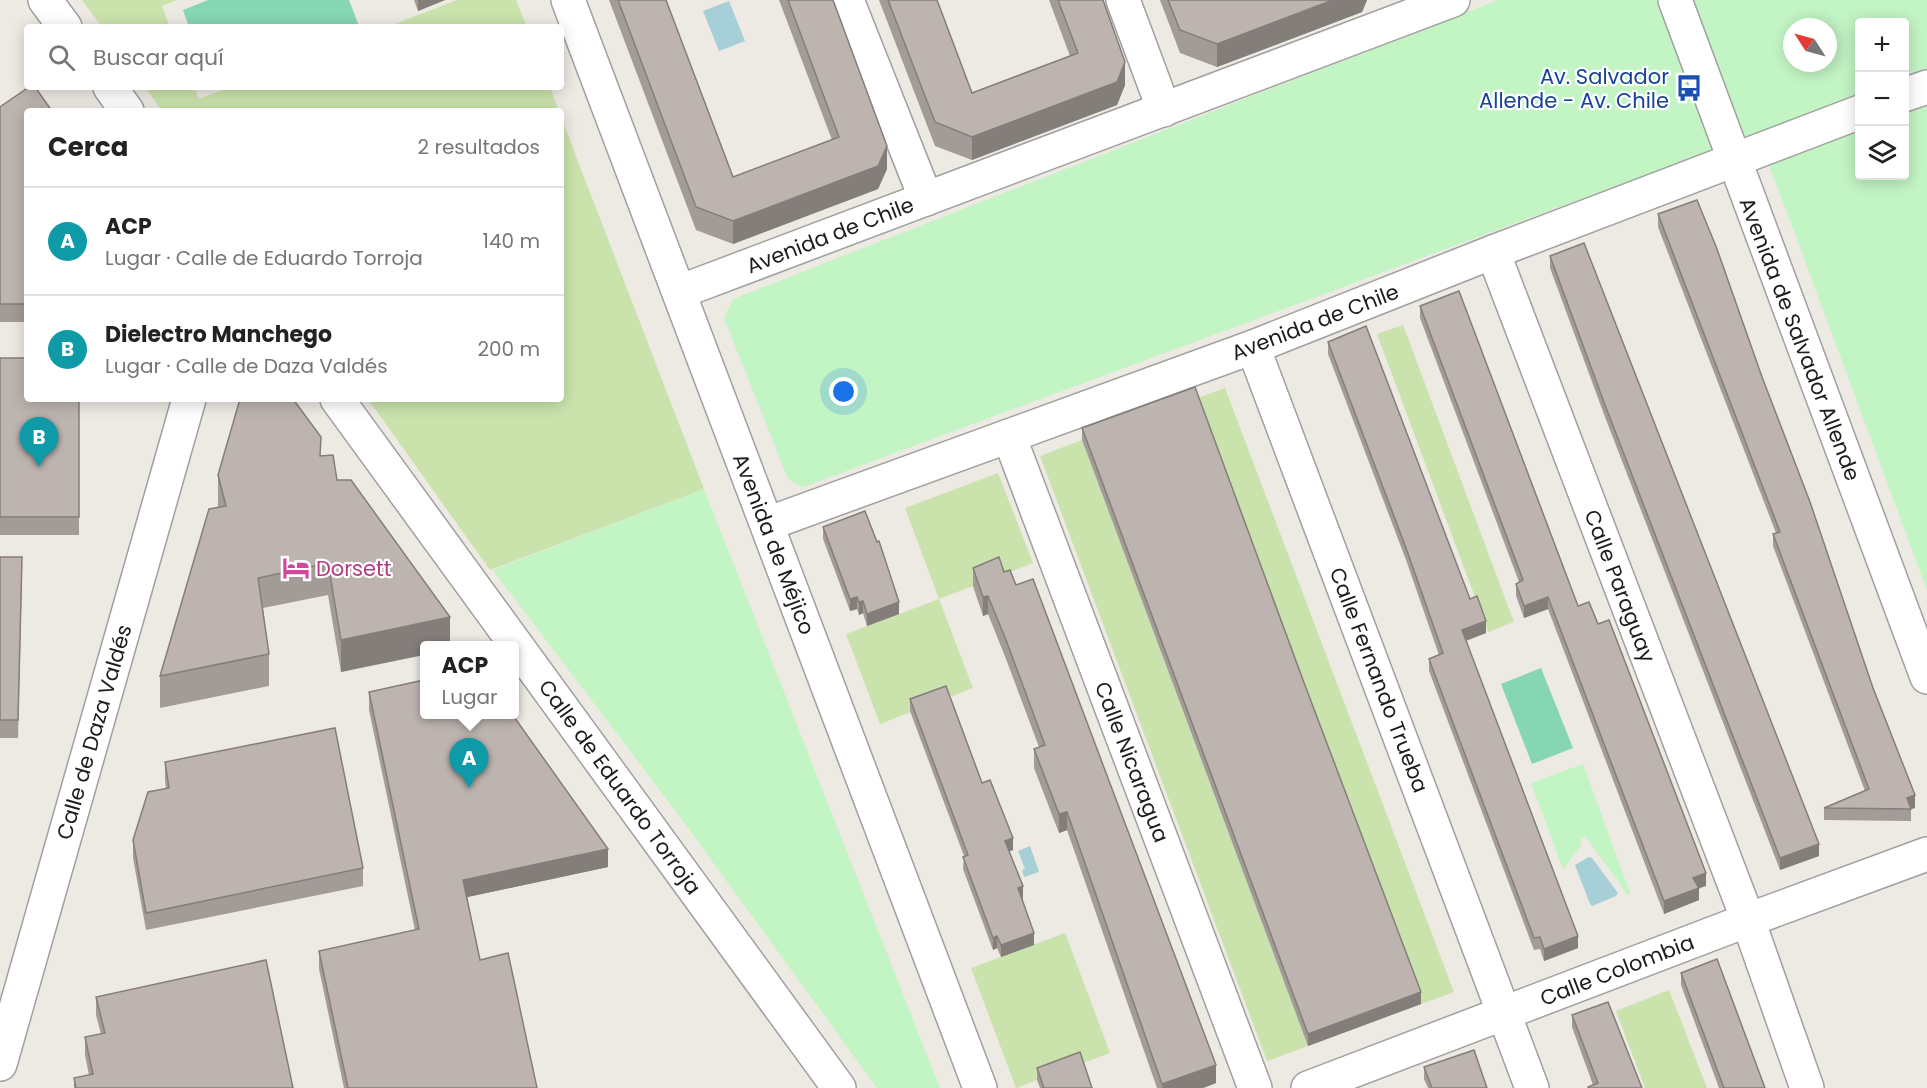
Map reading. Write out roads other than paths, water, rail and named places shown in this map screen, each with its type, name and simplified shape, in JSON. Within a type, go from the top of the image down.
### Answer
[{"type":"street","points":[[45,0],[63,24]]},
{"type":"street","name":"Avenida de Méjico","points":[[568,0],[980,1088]]},
{"type":"street","points":[[848,0],[926,199]]},
{"type":"street","points":[[1123,0],[1164,110]]},
{"type":"street","name":"Avenida de Chile","points":[[679,292],[1164,110],[1388,11],[1453,0]]},
{"type":"street","name":"Avenida de Salvador Allende","points":[[1674,0],[1927,677]]},
{"type":"street","points":[[1909,94],[1927,87]]},
{"type":"street","points":[[112,90],[125,108]]},
{"type":"street","name":"Avenida de Chile","points":[[767,524],[1253,347],[1493,252],[1855,114]]},
{"type":"street","name":"Calle Paraguay","points":[[1493,252],[1748,920],[1807,1088]]},
{"type":"street","name":"Calle Fernando Trueba","points":[[1253,347],[1532,1088]]},
{"type":"street","name":"Calle de Daza Valdés","points":[[0,1064],[188,402]]},
{"type":"street","name":"Calle de Eduardo Torroja","points":[[339,402],[513,641]]},
{"type":"street","name":"Calle Nicaragua","points":[[1009,436],[1255,1088]]},
{"type":"street","name":"Calle de Eduardo Torroja","points":[[519,649],[839,1088]]},
{"type":"street","name":"Calle Colombia","points":[[1308,1088],[1927,854]]},
{"type":"water","points":[[729,1],[745,41],[719,51],[703,11]]},
{"type":"water","points":[[1030,846],[1039,872],[1024,877],[1022,870],[1025,869],[1018,851]]},
{"type":"water","points":[[1589,857],[1618,893],[1592,906],[1575,865]]},
{"type":"place","name":"Av. Salvador Allende - Av. Chile","points":[[1689,88]]},
{"type":"place","name":"Dielectro Manchego","points":[[39,467]]},
{"type":"place","name":"Dorsett","points":[[296,568]]},
{"type":"place","name":"ACP","points":[[469,788]]}]
